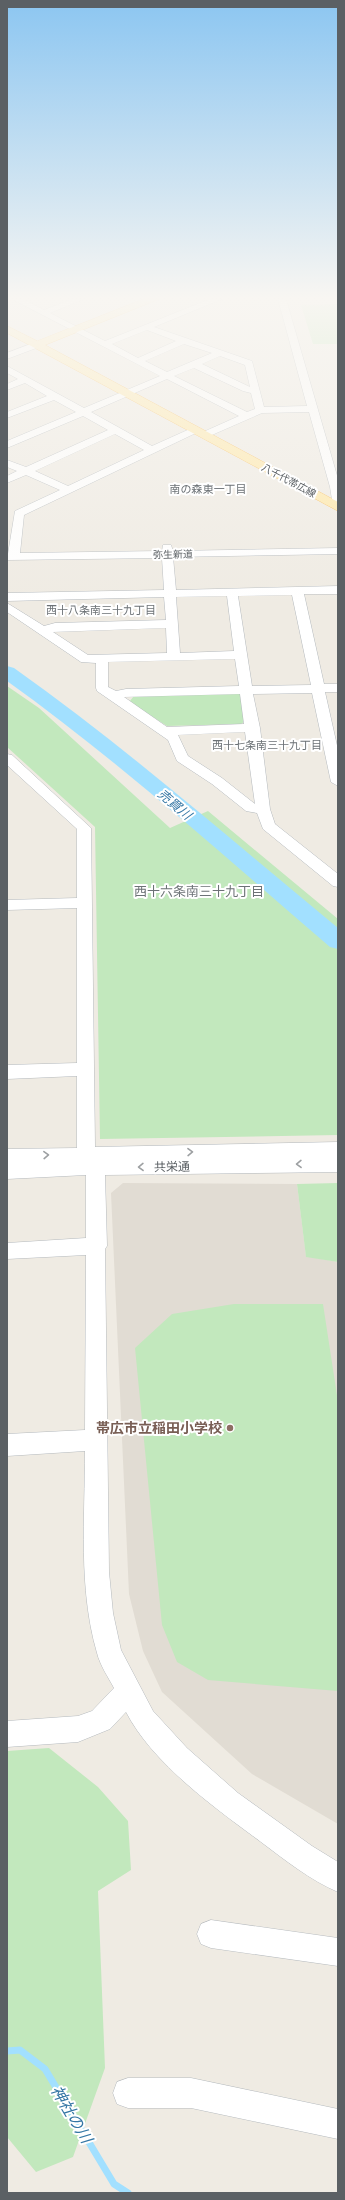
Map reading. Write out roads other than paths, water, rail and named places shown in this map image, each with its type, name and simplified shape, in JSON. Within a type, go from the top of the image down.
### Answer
[{"type":"main road","name":"八千代帯広線","points":[[142,402],[338,506]]},
{"type":"street","points":[[7,415],[41,402]]},
{"type":"street","points":[[65,402],[152,450]]},
{"type":"street","points":[[7,446],[107,402]]},
{"type":"street","points":[[218,402],[246,416]]},
{"type":"street","points":[[258,402],[260,410]]},
{"type":"street","points":[[311,402],[323,448],[334,469],[338,506]]},
{"type":"street","points":[[7,513],[19,513],[152,450],[260,410],[313,409]]},
{"type":"street","points":[[7,480],[116,430]]},
{"type":"street","points":[[323,448],[338,447]]},
{"type":"street","points":[[7,463],[67,489]]},
{"type":"street","points":[[11,553],[19,513]]},
{"type":"street","name":"弥生新道","points":[[166,551],[338,544]]},
{"type":"street","points":[[166,551],[174,657]]},
{"type":"street","name":"弥生新道","points":[[11,553],[338,551]]},
{"type":"street","points":[[7,597],[338,590]]},
{"type":"street","points":[[297,591],[338,782]]},
{"type":"street","points":[[232,592],[248,690],[264,809],[268,826],[338,882]]},
{"type":"street","points":[[7,607],[85,659],[242,655]]},
{"type":"street","points":[[43,631],[55,627],[172,624]]},
{"type":"street","points":[[102,659],[102,688],[174,738],[182,758],[217,781],[251,808],[264,809]]},
{"type":"street","points":[[113,696],[126,693],[338,688]]},
{"type":"street","points":[[165,731],[253,728]]},
{"type":"street","points":[[8,760],[84,828],[86,1069],[96,1246],[97,1572],[101,1613],[109,1653],[128,1692],[144,1720],[178,1757],[229,1802],[302,1856],[338,1878]]},
{"type":"street","points":[[7,905],[85,903]]},
{"type":"street","points":[[7,1072],[86,1069]]},
{"type":"street","name":"共栄通","points":[[7,1171],[92,1158],[338,1149]]},
{"type":"street","name":"共栄通","points":[[7,1157],[338,1164]]},
{"type":"street","points":[[7,1251],[96,1246]]},
{"type":"street","points":[[7,1445],[97,1440]]},
{"type":"street","points":[[7,1734],[78,1729],[101,1720],[128,1692]]},
{"type":"street","points":[[211,1934],[338,1952]]},
{"type":"street","points":[[128,2093],[191,2093],[338,2124]]},
{"type":"waterway","name":"売買川","points":[[7,672],[56,707],[140,774],[338,941]]},
{"type":"waterway","name":"神社の川","points":[[7,2051],[20,2050],[45,2069],[114,2184],[128,2193]]},
{"type":"place","name":"帯広市立稲田小学校","points":[[230,1428]]},
{"type":"district","name":"南の森東一丁目","points":[[208,489]]},
{"type":"district","name":"西十八条南三十九丁目","points":[[101,610]]},
{"type":"district","name":"西十七条南三十九丁目","points":[[267,745]]},
{"type":"district","name":"西十六条南三十九丁目","points":[[199,891]]}]
